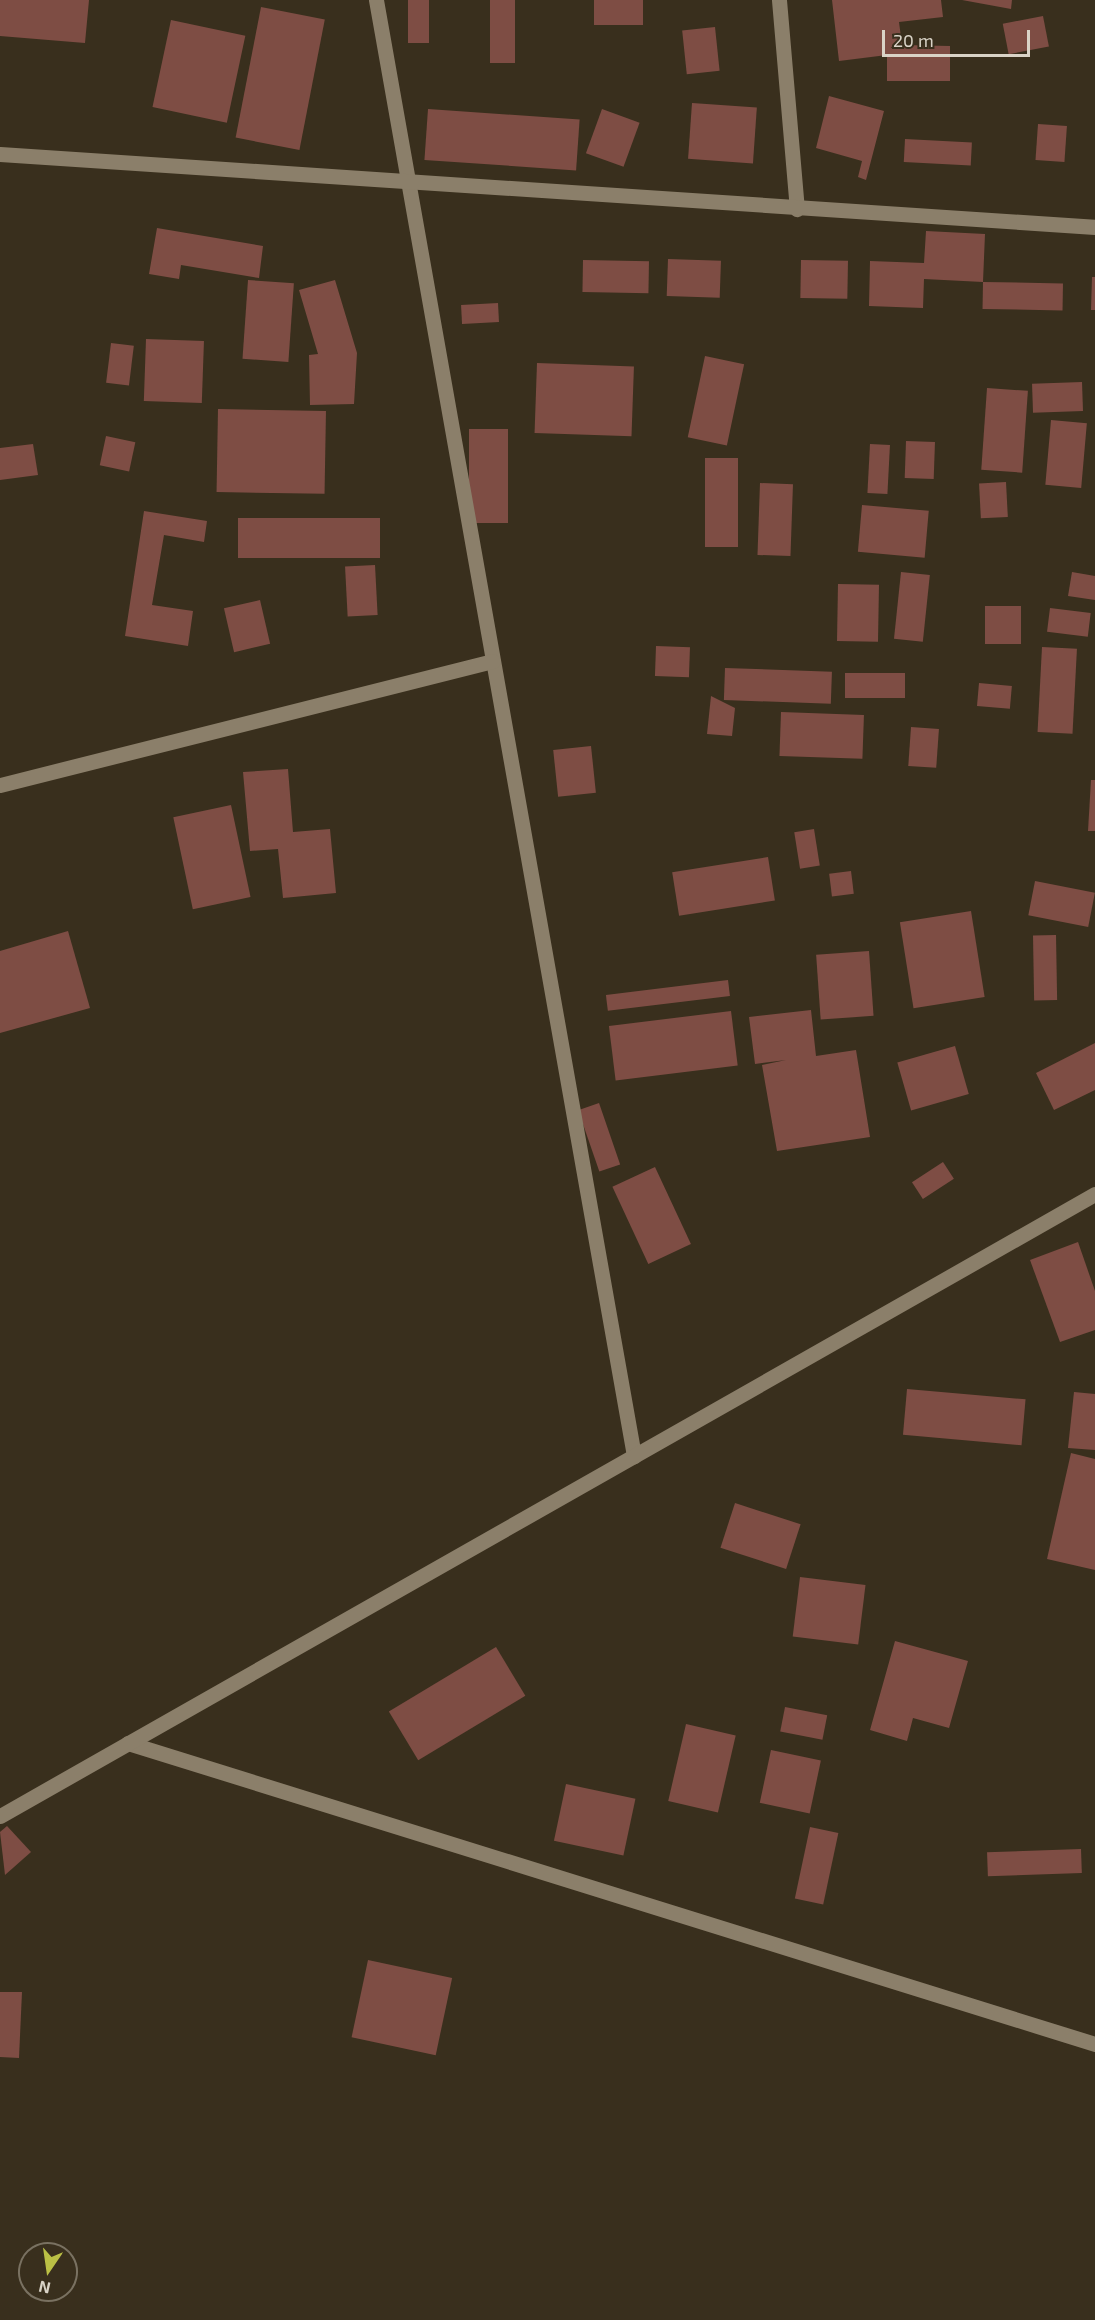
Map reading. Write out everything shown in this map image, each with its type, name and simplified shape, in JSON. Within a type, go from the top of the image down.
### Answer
[{"type":"street","points":[[376,0],[634,1456]]},
{"type":"street","points":[[778,0],[797,209]]},
{"type":"street","points":[[0,154],[408,179],[797,209],[1095,227]]},
{"type":"street","points":[[0,785],[493,661]]},
{"type":"street","points":[[0,1816],[1095,1194]]},
{"type":"street","points":[[128,1743],[1095,2044]]},
{"type":"building","points":[[0,0],[89,0],[85,43],[0,36]]},
{"type":"building","points":[[408,0],[429,0],[429,43],[408,43]]},
{"type":"building","points":[[490,0],[515,0],[515,63],[490,63]]},
{"type":"building","points":[[594,0],[643,0],[643,25],[594,25]]},
{"type":"building","points":[[832,0],[941,0],[943,17],[899,22],[902,45],[950,46],[950,81],[887,81],[887,55],[839,61]]},
{"type":"building","points":[[962,0],[1012,0],[1011,9]]},
{"type":"building","points":[[261,7],[325,19],[299,150],[236,138]]},
{"type":"building","points":[[1043,16],[1049,46],[1009,54],[1003,24]]},
{"type":"building","points":[[171,20],[245,36],[227,123],[152,107]]},
{"type":"building","points":[[715,27],[720,71],[687,74],[682,30]]},
{"type":"building","points":[[829,96],[884,111],[866,180],[858,177],[862,161],[816,148]]},
{"type":"building","points":[[692,103],[757,108],[753,163],[688,159]]},
{"type":"building","points":[[428,109],[580,120],[576,170],[424,160]]},
{"type":"building","points":[[602,109],[640,123],[624,167],[586,153]]},
{"type":"building","points":[[1038,124],[1067,126],[1064,162],[1035,160]]},
{"type":"building","points":[[905,139],[972,143],[971,165],[904,162]]},
{"type":"building","points":[[157,228],[263,246],[259,278],[181,265],[179,279],[149,274]]},
{"type":"building","points":[[926,231],[985,234],[983,282],[924,279],[923,308],[869,306],[870,261],[924,263]]},
{"type":"building","points":[[668,259],[721,261],[720,298],[667,296]]},
{"type":"building","points":[[583,260],[649,261],[648,293],[582,292]]},
{"type":"building","points":[[801,260],[848,261],[847,299],[800,298]]},
{"type":"building","points":[[1092,277],[1095,277],[1095,310],[1091,310]]},
{"type":"building","points":[[248,280],[294,283],[288,362],[242,359]]},
{"type":"building","points":[[335,280],[357,353],[354,404],[310,405],[309,355],[318,354],[299,290]]},
{"type":"building","points":[[983,282],[1063,283],[1063,310],[983,309]]},
{"type":"building","points":[[498,303],[499,322],[462,324],[461,305]]},
{"type":"building","points":[[146,339],[204,341],[202,403],[144,401]]},
{"type":"building","points":[[111,343],[134,346],[129,386],[106,383]]},
{"type":"building","points":[[705,356],[744,364],[727,446],[688,437]]},
{"type":"building","points":[[537,363],[634,366],[631,436],[535,433]]},
{"type":"building","points":[[1082,382],[1083,411],[1033,413],[1032,384]]},
{"type":"building","points":[[987,388],[1028,391],[1022,473],[981,470]]},
{"type":"building","points":[[218,409],[326,411],[325,494],[217,492]]},
{"type":"building","points":[[1051,420],[1087,423],[1081,488],[1045,485]]},
{"type":"building","points":[[469,429],[508,429],[508,523],[469,523]]},
{"type":"building","points":[[106,436],[135,442],[129,472],[100,465]]},
{"type":"building","points":[[906,441],[935,442],[934,479],[905,478]]},
{"type":"building","points":[[33,444],[38,475],[0,480],[0,448]]},
{"type":"building","points":[[870,444],[890,445],[887,494],[867,493]]},
{"type":"building","points":[[705,458],[738,458],[738,547],[705,547]]},
{"type":"building","points":[[1006,482],[1008,517],[981,518],[979,483]]},
{"type":"building","points":[[760,483],[793,484],[790,556],[757,555]]},
{"type":"building","points":[[862,505],[929,511],[925,558],[858,552]]},
{"type":"building","points":[[144,511],[207,521],[204,542],[164,535],[152,605],[193,611],[188,646],[125,636]]},
{"type":"building","points":[[238,518],[380,518],[380,558],[238,558]]},
{"type":"building","points":[[375,565],[378,615],[348,617],[345,567]]},
{"type":"building","points":[[901,572],[930,575],[923,642],[894,639]]},
{"type":"building","points":[[1072,572],[1095,576],[1095,600],[1068,596]]},
{"type":"building","points":[[838,584],[879,585],[878,642],[837,641]]},
{"type":"building","points":[[260,600],[270,644],[234,652],[224,608]]},
{"type":"building","points":[[985,606],[1021,606],[1021,644],[985,644]]},
{"type":"building","points":[[1050,608],[1091,613],[1088,637],[1047,632]]},
{"type":"building","points":[[656,646],[690,647],[689,677],[655,676]]},
{"type":"building","points":[[1042,647],[1077,649],[1073,734],[1038,732]]},
{"type":"building","points":[[725,668],[832,672],[831,704],[724,700]]},
{"type":"building","points":[[845,673],[905,673],[905,698],[845,698]]},
{"type":"building","points":[[979,683],[1012,686],[1010,709],[977,706]]},
{"type":"building","points":[[711,696],[735,708],[732,736],[707,734]]},
{"type":"building","points":[[781,712],[864,715],[862,759],[779,756]]},
{"type":"building","points":[[911,727],[939,729],[936,768],[908,766]]},
{"type":"building","points":[[591,746],[596,793],[558,797],[553,750]]},
{"type":"building","points":[[288,769],[293,832],[330,829],[336,893],[283,898],[278,849],[250,851],[243,772]]},
{"type":"building","points":[[1091,780],[1095,780],[1095,831],[1088,831]]},
{"type":"building","points":[[231,805],[251,897],[193,909],[173,817]]},
{"type":"building","points":[[814,829],[820,866],[800,869],[794,832]]},
{"type":"building","points":[[768,857],[775,900],[679,916],[672,872]]},
{"type":"building","points":[[851,871],[854,894],[832,897],[829,874]]},
{"type":"building","points":[[1035,881],[1095,893],[1088,927],[1028,915]]},
{"type":"building","points":[[971,911],[985,997],[913,1008],[900,922]]},
{"type":"building","points":[[68,931],[90,1008],[0,1033],[0,951]]},
{"type":"building","points":[[1033,935],[1056,935],[1057,1000],[1034,1000]]},
{"type":"building","points":[[869,951],[874,1016],[821,1020],[816,955]]},
{"type":"building","points":[[728,980],[730,996],[608,1011],[606,995]]},
{"type":"building","points":[[811,1010],[816,1056],[856,1050],[870,1137],[777,1151],[762,1065],[786,1060],[755,1064],[749,1017]]},
{"type":"building","points":[[731,1011],[738,1066],[616,1081],[609,1026]]},
{"type":"building","points":[[1095,1043],[1095,1090],[1054,1110],[1036,1073]]},
{"type":"building","points":[[955,1046],[969,1094],[911,1111],[897,1063]]},
{"type":"building","points":[[599,1103],[620,1164],[599,1172],[578,1110]]},
{"type":"building","points":[[943,1162],[954,1179],[923,1199],[912,1182]]},
{"type":"building","points":[[655,1167],[691,1244],[648,1264],[612,1187]]},
{"type":"building","points":[[1078,1242],[1095,1291],[1095,1330],[1060,1342],[1030,1260]]},
{"type":"building","points":[[907,1389],[1026,1399],[1022,1445],[903,1435]]},
{"type":"building","points":[[1074,1392],[1095,1394],[1095,1450],[1068,1448]]},
{"type":"building","points":[[1071,1453],[1095,1459],[1095,1570],[1047,1559]]},
{"type":"building","points":[[735,1503],[801,1524],[786,1569],[720,1548]]},
{"type":"building","points":[[800,1577],[866,1585],[858,1645],[793,1637]]},
{"type":"building","points":[[895,1641],[968,1661],[949,1728],[913,1718],[907,1741],[870,1730]]},
{"type":"building","points":[[496,1647],[525,1696],[418,1760],[389,1711]]},
{"type":"building","points":[[785,1707],[827,1715],[822,1740],[780,1732]]},
{"type":"building","points":[[686,1724],[736,1735],[718,1812],[668,1801]]},
{"type":"building","points":[[771,1750],[821,1761],[810,1813],[760,1803]]},
{"type":"building","points":[[566,1784],[635,1799],[623,1855],[554,1841]]},
{"type":"building","points":[[7,1826],[31,1852],[5,1875],[0,1832]]},
{"type":"building","points":[[810,1827],[838,1833],[823,1904],[795,1898]]},
{"type":"building","points":[[1081,1849],[1082,1873],[988,1876],[987,1852]]},
{"type":"building","points":[[368,1960],[452,1978],[436,2055],[352,2037]]},
{"type":"building","points":[[0,1992],[22,1992],[19,2058],[0,2057]]}]
